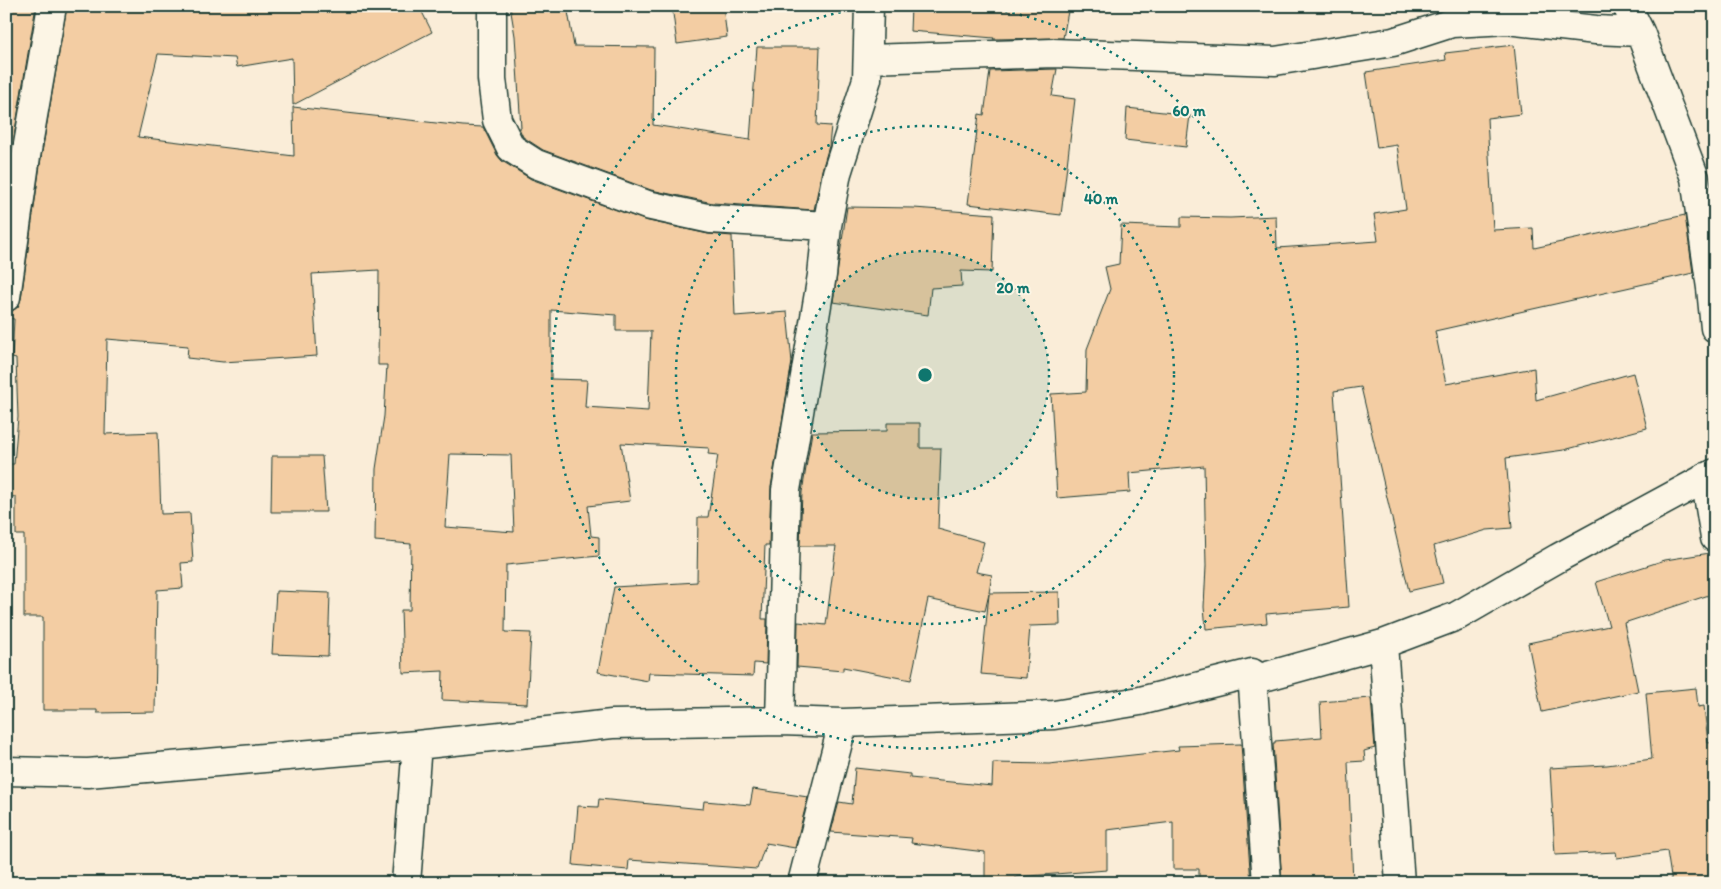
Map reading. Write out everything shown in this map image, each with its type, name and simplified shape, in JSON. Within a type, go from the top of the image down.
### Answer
[{"type":"street","points":[[6,297],[26,156],[52,6]]},
{"type":"street","points":[[492,6],[492,79],[497,120],[511,148],[536,164],[647,205],[711,219],[827,226]]},
{"type":"street","points":[[780,721],[786,490],[822,275],[827,226],[837,174],[867,79],[869,6]]},
{"type":"street","points":[[1627,6],[1640,32],[1695,178],[1715,328]]},
{"type":"street","points":[[868,59],[1053,53],[1275,61],[1393,42],[1452,23],[1507,20],[1596,30],[1640,32]]},
{"type":"street","points":[[6,771],[88,773],[417,745],[612,724],[780,721],[843,723],[1054,714],[1140,701],[1252,673],[1260,678],[1383,644],[1457,616],[1710,475],[1715,538]]},
{"type":"street","points":[[1383,644],[1400,883]]},
{"type":"street","points":[[1252,673],[1267,883]]},
{"type":"street","points":[[802,883],[843,723]]},
{"type":"street","points":[[406,883],[417,745]]},
{"type":"building","points":[[6,6],[36,6],[6,184]]},
{"type":"building","points":[[67,6],[419,6],[432,32],[293,105],[292,58],[237,67],[235,58],[158,54],[138,137],[294,156],[293,107],[483,127],[502,161],[531,179],[644,220],[708,234],[732,236],[735,316],[787,312],[792,362],[771,487],[769,545],[765,545],[762,619],[767,619],[766,664],[754,663],[753,676],[649,673],[648,681],[598,672],[614,587],[697,582],[698,517],[708,517],[718,455],[708,454],[709,448],[621,443],[630,501],[588,506],[591,536],[599,537],[599,556],[506,565],[505,632],[531,633],[527,704],[442,700],[443,671],[403,673],[401,610],[410,610],[411,544],[375,541],[376,469],[384,416],[387,365],[378,365],[379,270],[312,274],[317,356],[223,362],[187,358],[188,346],[107,339],[105,434],[158,432],[161,514],[190,513],[193,562],[181,563],[183,588],[157,590],[155,712],[97,713],[97,710],[43,710],[43,617],[24,617],[24,535],[16,535],[16,497],[6,496],[9,464],[14,464],[18,417],[16,359],[12,358],[14,319],[6,318],[6,312],[18,307],[21,299],[41,158]],"holes":[[[551,310],[616,315],[616,331],[651,331],[648,411],[585,407],[587,380],[551,379]],[[450,454],[511,455],[514,532],[445,527]]]},
{"type":"building","points":[[510,6],[567,6],[574,46],[654,47],[653,125],[750,140],[757,47],[820,47],[817,125],[831,126],[829,146],[814,210],[713,203],[651,190],[543,150],[523,137],[519,128],[521,128],[515,36]]},
{"type":"building","points":[[672,6],[723,6],[727,37],[677,44]]},
{"type":"building","points":[[911,6],[1069,6],[1063,38],[993,39],[910,31]]},
{"type":"building","points":[[1514,45],[1521,114],[1487,118],[1493,230],[1533,228],[1534,248],[1685,215],[1693,273],[1435,331],[1446,384],[1534,368],[1536,400],[1633,373],[1647,428],[1564,450],[1506,458],[1512,528],[1487,530],[1434,546],[1443,583],[1409,591],[1361,387],[1334,391],[1349,607],[1266,614],[1267,623],[1206,629],[1204,607],[1206,566],[1204,466],[1129,473],[1130,492],[1057,498],[1051,394],[1086,392],[1087,349],[1110,289],[1105,267],[1119,264],[1121,225],[1181,227],[1181,217],[1230,218],[1276,216],[1277,248],[1378,241],[1374,214],[1406,209],[1397,145],[1377,148],[1366,72],[1446,60],[1445,53]]},
{"type":"building","points":[[1057,69],[1052,96],[1075,99],[1061,215],[968,204],[979,114],[984,115],[990,71]]},
{"type":"building","points":[[1127,108],[1190,115],[1186,147],[1125,140]]},
{"type":"building","points":[[847,207],[914,208],[994,214],[992,272],[961,271],[962,286],[931,288],[928,315],[833,302]]},
{"type":"building","points":[[887,423],[920,423],[920,448],[941,448],[938,529],[984,542],[976,572],[992,575],[989,593],[1059,592],[1060,625],[1030,626],[1026,678],[981,674],[989,594],[985,611],[928,599],[911,680],[843,667],[843,671],[797,667],[798,622],[826,625],[836,546],[800,546],[802,492],[812,432],[887,431]]},
{"type":"building","points":[[272,456],[322,456],[326,512],[271,512]]},
{"type":"building","points":[[1710,553],[1715,593],[1624,623],[1638,691],[1542,712],[1528,643],[1609,626],[1596,582],[1665,560]]},
{"type":"building","points":[[276,591],[330,593],[328,656],[272,654]]},
{"type":"building","points":[[1696,688],[1698,707],[1704,706],[1708,743],[1715,742],[1715,883],[1672,883],[1667,851],[1617,858],[1616,852],[1555,855],[1550,768],[1607,765],[1652,759],[1646,693]]},
{"type":"building","points":[[1371,698],[1375,748],[1364,751],[1365,761],[1348,762],[1353,883],[1282,883],[1273,743],[1275,741],[1322,737],[1320,702]]},
{"type":"building","points":[[1241,744],[1251,883],[1199,883],[1199,869],[1173,869],[1173,822],[1107,830],[1107,870],[1016,877],[1016,883],[985,883],[985,852],[911,843],[912,838],[831,832],[839,802],[852,804],[855,768],[910,774],[910,778],[992,786],[993,763],[1049,764],[1179,750],[1178,746]]},
{"type":"building","points":[[753,789],[808,797],[795,848],[766,843],[757,869],[629,860],[628,870],[573,865],[578,806],[598,807],[599,799],[703,809],[704,801],[750,805]]}]
